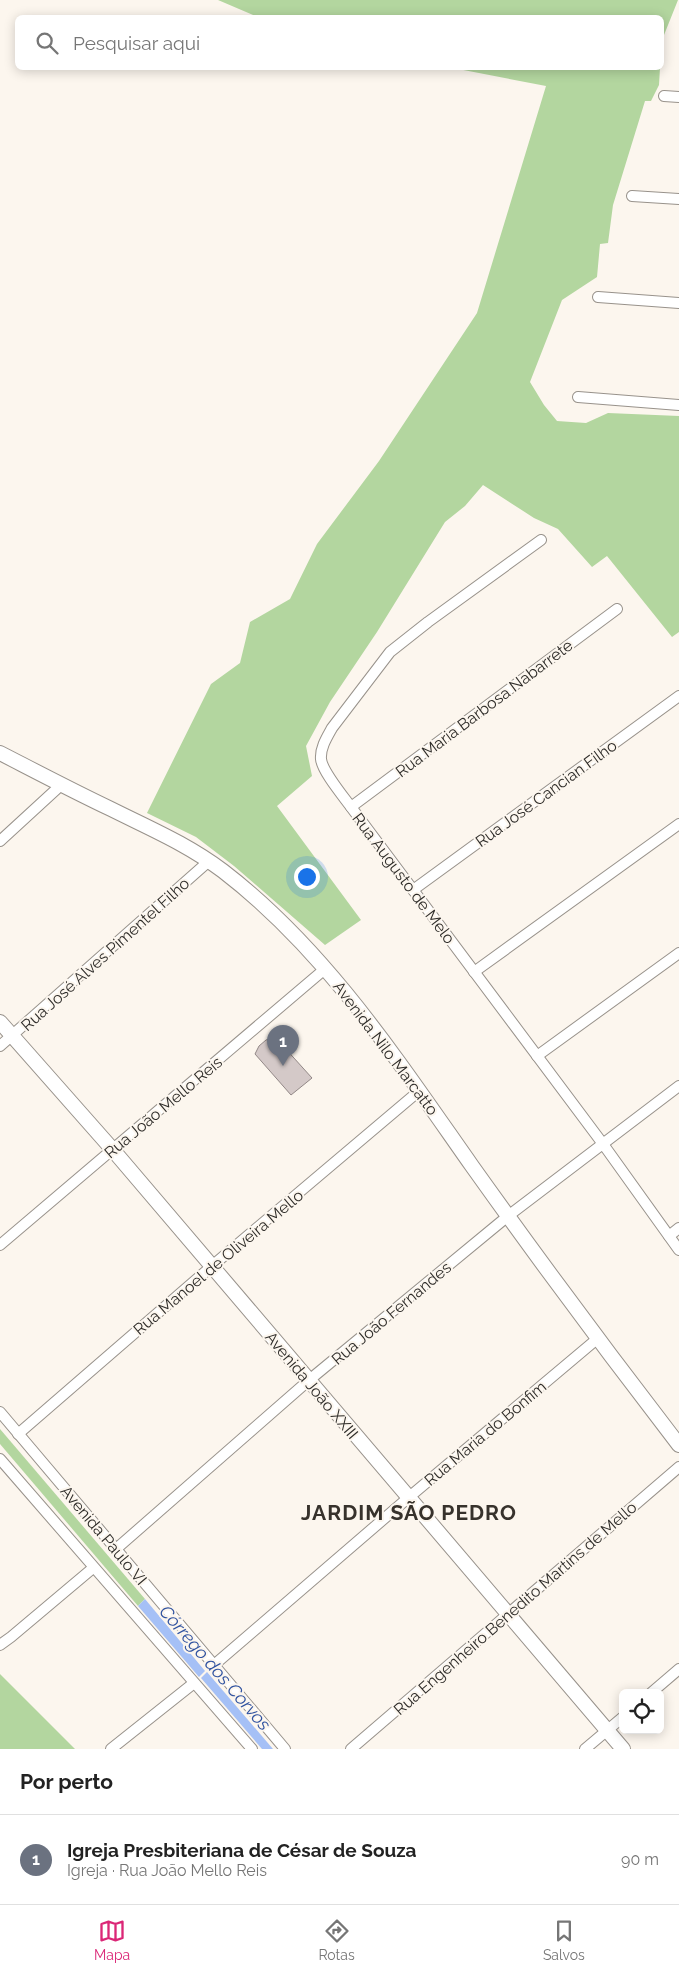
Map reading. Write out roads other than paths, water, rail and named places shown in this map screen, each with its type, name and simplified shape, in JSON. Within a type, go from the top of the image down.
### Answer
[{"type":"street","points":[[664,96],[679,97]]},
{"type":"street","points":[[632,196],[679,199]]},
{"type":"street","points":[[598,297],[679,302]]},
{"type":"street","points":[[578,397],[679,405]]},
{"type":"street","name":"Rua Augusto de Melo","points":[[541,540],[390,652],[332,728],[325,740],[321,758],[323,766],[351,807],[603,1144],[679,1250]]},
{"type":"street","name":"Rua Maria Barbosa Nabarrete","points":[[351,807],[617,608]]},
{"type":"street","name":"Rua José Cancian Filho","points":[[413,890],[679,696]]},
{"type":"street","name":"Avenida Nilo Marcatto","points":[[0,753],[192,849],[262,903],[326,968],[419,1091],[598,1339],[679,1445]]},
{"type":"street","points":[[0,841],[62,785]]},
{"type":"street","points":[[474,972],[679,824]]},
{"type":"street","name":"Rua José Alves Pimentel Filho","points":[[0,1046],[209,861]]},
{"type":"street","points":[[537,1056],[679,953]]},
{"type":"street","name":"Rua João Mello Reis","points":[[0,1245],[326,968]]},
{"type":"street","name":"Avenida João XXIII","points":[[0,1022],[212,1266],[623,1749]]},
{"type":"street","name":"Rua João Fernandes","points":[[116,1549],[308,1381],[508,1216],[679,1086]]},
{"type":"street","name":"Rua Manoel de Oliveira Mello","points":[[18,1434],[212,1266],[419,1091]]},
{"type":"street","points":[[669,1236],[679,1228]]},
{"type":"street","name":"Rua Maria do Bonfim","points":[[214,1664],[598,1339]]},
{"type":"street","name":"Avenida Paulo VI","points":[[0,1412],[286,1749]]},
{"type":"street","name":"Avenida Paulo VI","points":[[0,1459],[252,1749]]},
{"type":"street","name":"Rua Engenheiro Benedito Martins de Mello","points":[[351,1749],[679,1467]]},
{"type":"street","points":[[0,1645],[93,1568]]},
{"type":"street","points":[[655,1689],[679,1668]]},
{"type":"street","points":[[111,1749],[194,1683]]},
{"type":"street","points":[[585,1749],[619,1720]]},
{"type":"water","points":[[145,1599],[205,1671],[199,1677],[138,1606]]},
{"type":"water","points":[[207,1672],[273,1749],[262,1749],[201,1678]]},
{"type":"place","name":"Igreja Presbiteriana de César de Souza","points":[[283,1066]]},
{"type":"district","name":"JARDIM SÃO PEDRO","points":[[409,1513]]},
{"type":"water label","name":"Córrego dos Corvos","points":[[215,1668]]}]
